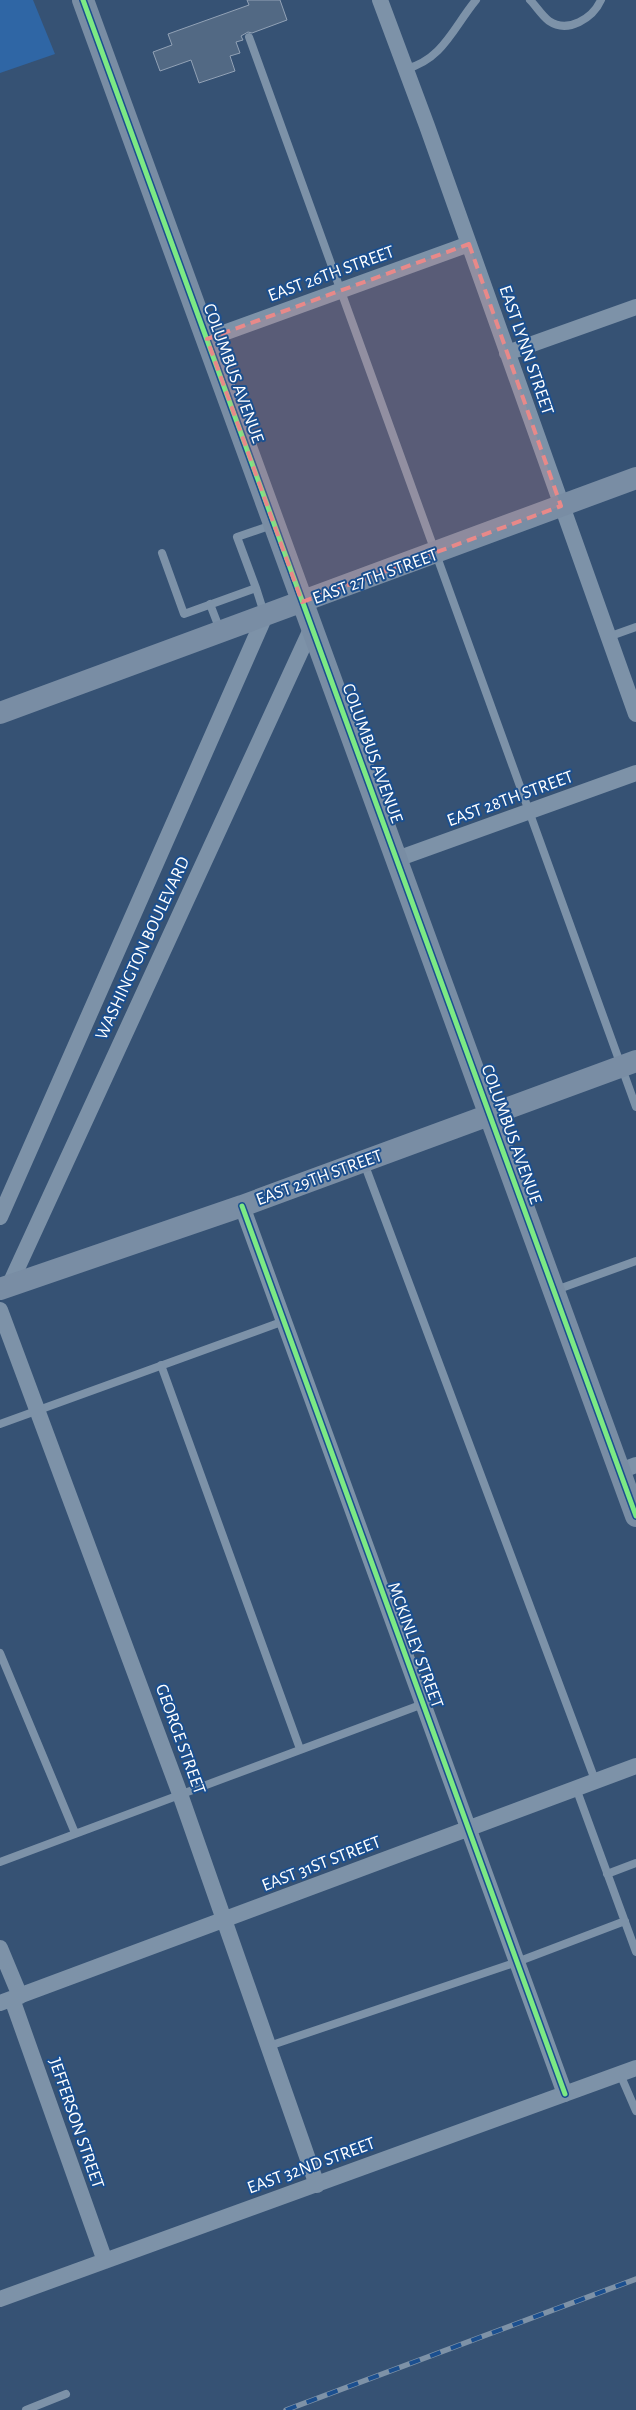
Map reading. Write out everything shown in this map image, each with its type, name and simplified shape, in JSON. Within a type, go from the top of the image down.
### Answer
[{"type":"street","name":"COLUMBUS AVENUE","points":[[83,0],[554,1290],[628,1468],[636,1516]]},
{"type":"street","name":"EAST LYNN STREET","points":[[380,0],[636,714]]},
{"type":"street","name":"EAST 26TH STREET","points":[[207,339],[469,244]]},
{"type":"street","points":[[507,353],[636,307]]},
{"type":"street","name":"EAST 27TH STREET","points":[[0,713],[435,554],[636,478]]},
{"type":"street","name":"WASHINGTON BOULEVARD","points":[[0,1217],[265,616]]},
{"type":"street","name":"WASHINGTON BOULEVARD","points":[[4,1287],[312,627]]},
{"type":"street","name":"EAST 28TH STREET","points":[[397,860],[636,773]]},
{"type":"street","name":"EAST 29TH STREET","points":[[4,1287],[242,1206],[629,1063]]},
{"type":"street","name":"MCKINLEY STREET","points":[[242,1206],[565,2094]]},
{"type":"street","name":"GEORGE STREET","points":[[0,1310],[226,1920],[317,2184]]},
{"type":"street","name":"EAST 31ST STREET","points":[[11,1999],[636,1766]]},
{"type":"street","name":"JEFFERSON STREET","points":[[0,1948],[11,1999],[105,2261]]},
{"type":"street","name":"EAST 32ND STREET","points":[[0,2300],[636,2068]]},
{"type":"lane","points":[[406,69],[422,65],[432,57],[445,43],[476,0]]},
{"type":"lane","points":[[530,0],[548,20],[565,25],[588,18],[597,9],[601,0]]},
{"type":"lane","points":[[249,37],[528,812],[629,1063],[636,1107]]},
{"type":"lane","points":[[265,616],[237,537],[274,524]]},
{"type":"lane","points":[[162,553],[184,614],[256,588]]},
{"type":"lane","points":[[210,604],[221,632]]},
{"type":"lane","points":[[608,637],[636,627]]},
{"type":"lane","points":[[363,1161],[595,1780]]},
{"type":"lane","points":[[554,1290],[636,1261]]},
{"type":"lane","points":[[0,1424],[284,1321]]},
{"type":"lane","points":[[161,1365],[300,1749]]},
{"type":"lane","points":[[0,1653],[76,1834]]},
{"type":"lane","points":[[0,1862],[423,1704]]},
{"type":"lane","points":[[576,1788],[636,1952]]},
{"type":"lane","points":[[607,1874],[636,1863]]},
{"type":"lane","points":[[269,2046],[517,1962],[625,1922]]},
{"type":"lane","points":[[620,2074],[636,2111]]},
{"type":"lane","points":[[26,2410],[66,2394]]},
{"type":"highlighted area","points":[[469,244],[561,506],[302,602],[207,339]]},
{"type":"shaded area","points":[[0,0],[33,0],[55,54],[0,73]]},
{"type":"building","points":[[247,0],[280,0],[287,20],[241,36],[243,40],[236,42],[240,53],[230,56],[235,71],[199,83],[191,60],[160,71],[153,52],[172,45],[168,34],[249,5]]},
{"type":"railway","points":[[286,2410],[636,2279]]},
{"type":"cycle path","points":[[83,0],[636,1516]]},
{"type":"cycle path","points":[[242,1206],[565,2094]]}]
